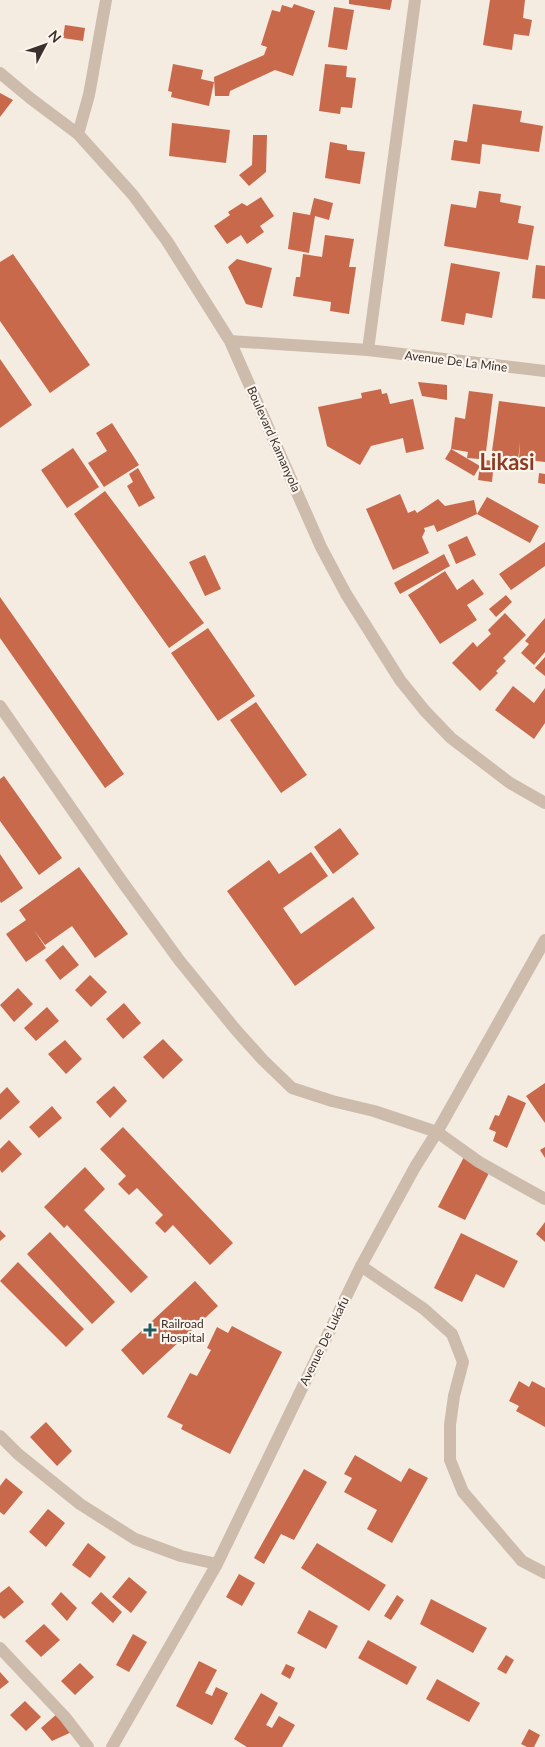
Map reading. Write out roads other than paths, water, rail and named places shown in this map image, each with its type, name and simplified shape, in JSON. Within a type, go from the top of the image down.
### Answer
[{"type":"street","points":[[78,134],[89,95],[106,0]]},
{"type":"street","points":[[368,350],[415,0]]},
{"type":"street","name":"Boulevard Kamanyola","points":[[0,72],[30,98],[78,134],[133,195],[167,241],[230,341],[321,547],[346,594],[400,680],[425,711],[452,738],[510,784],[545,803]]},
{"type":"street","name":"Avenue De La Mine","points":[[230,341],[368,350],[545,371]]},
{"type":"street","points":[[0,706],[179,960],[236,1030],[292,1088],[332,1101],[374,1111],[437,1132],[479,1162],[545,1199]]},
{"type":"street","name":"Avenue De Lukafu","points":[[112,1747],[217,1564],[361,1266],[415,1166],[437,1132],[545,940]]},
{"type":"street","points":[[361,1266],[424,1309],[452,1334],[463,1362],[454,1396],[450,1425],[450,1460],[463,1492],[522,1561],[545,1573]]},
{"type":"street","points":[[0,1436],[18,1454],[80,1504],[135,1539],[181,1556],[217,1564]]},
{"type":"street","points":[[0,1648],[65,1717],[88,1747]]},
{"type":"place","name":"Railroad Hospital","points":[[150,1330]]},
{"type":"district","name":"Likasi","points":[[507,461]]}]
